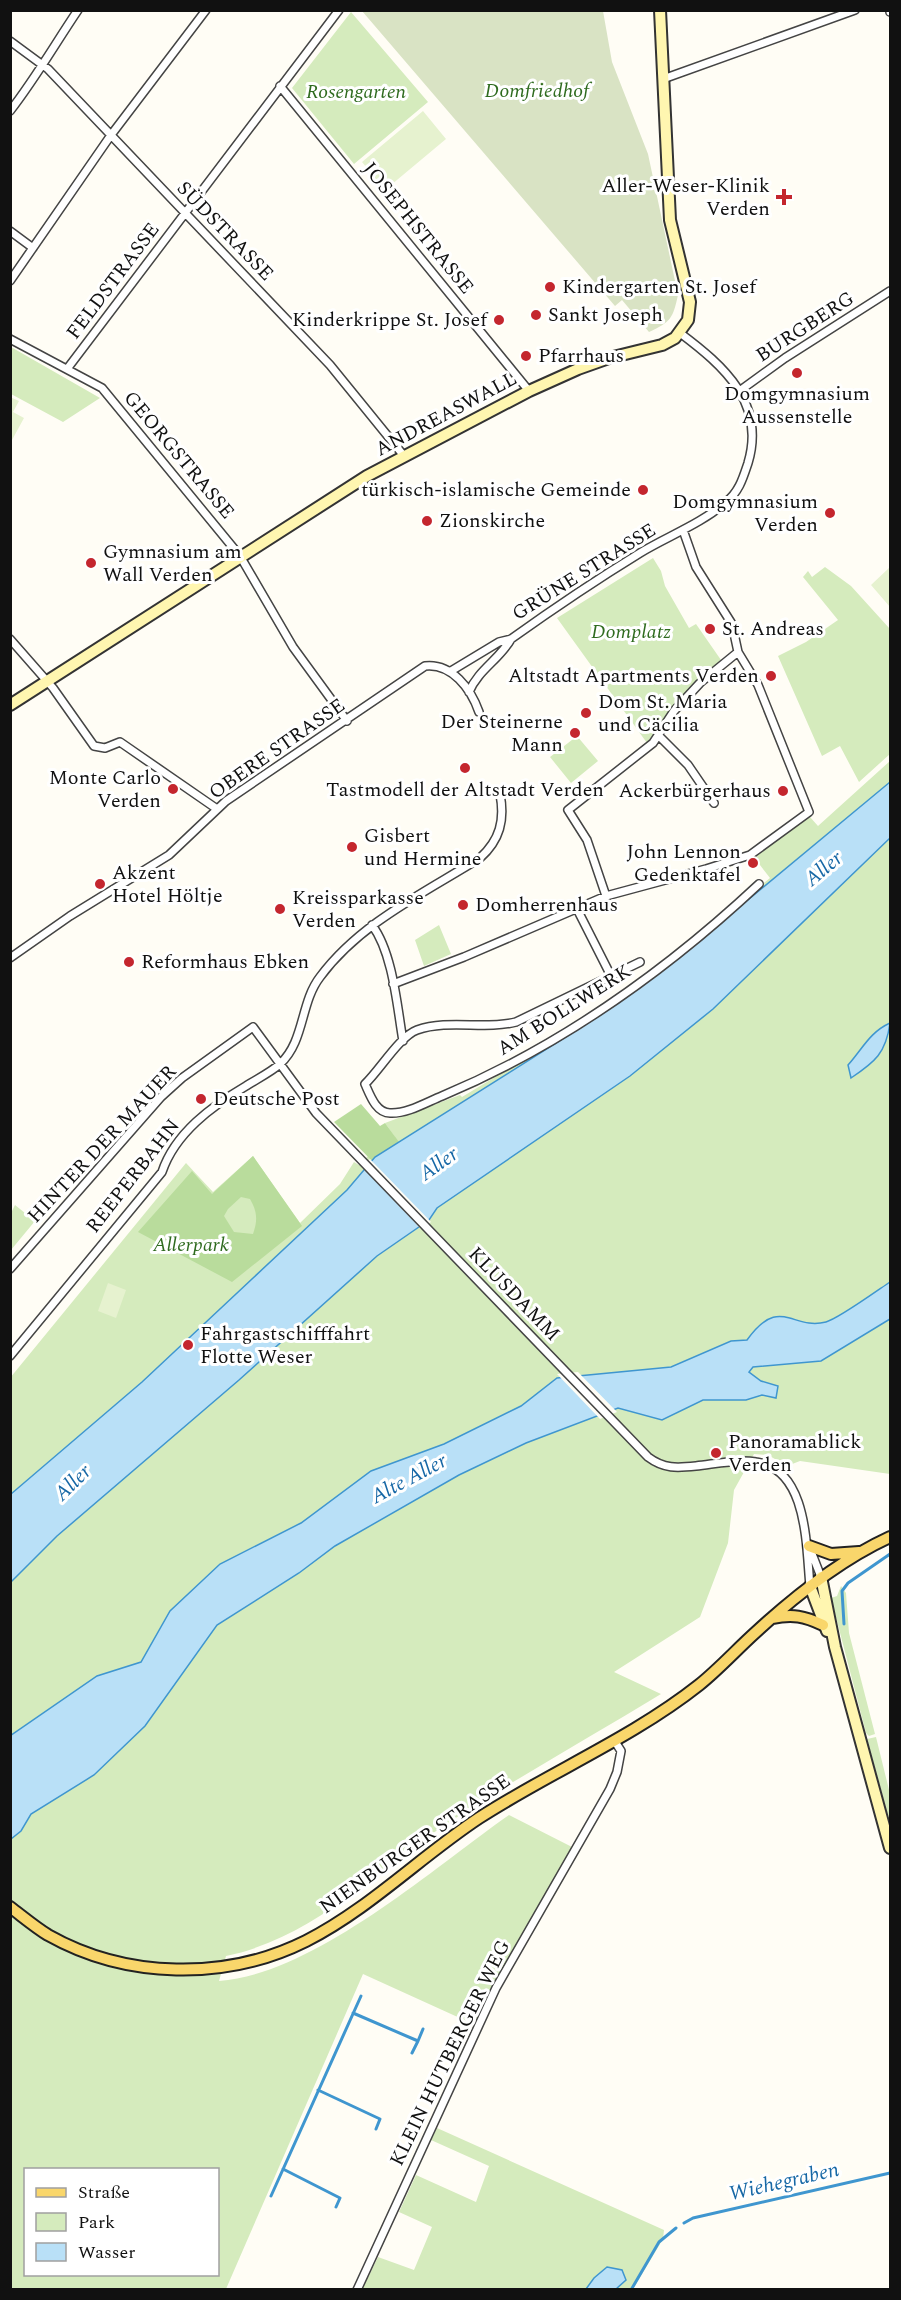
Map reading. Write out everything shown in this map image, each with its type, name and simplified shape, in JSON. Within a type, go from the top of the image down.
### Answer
[{"type":"main road","points":[[660,10],[671,231],[690,302],[688,320],[680,333]]},
{"type":"main road","name":"ANDREASWALL","points":[[10,705],[334,496],[404,456],[529,391],[593,363],[662,345],[680,333]]},
{"type":"main road","name":"NIENBURGER STRASSE","points":[[10,1907],[47,1934],[97,1957],[153,1968],[204,1969],[244,1963],[307,1940],[373,1898],[442,1843],[479,1818],[614,1740],[698,1685],[771,1618],[810,1586],[862,1551],[891,1537]]},
{"type":"main road","points":[[808,1543],[831,1554],[862,1551]]},
{"type":"main road","points":[[822,1577],[835,1647],[891,1848]]},
{"type":"main road","points":[[810,1586],[823,1625],[835,1647]]},
{"type":"main road","points":[[771,1618],[792,1614],[804,1616],[823,1625]]},
{"type":"street","points":[[10,111],[78,10]]},
{"type":"street","points":[[10,281],[111,135],[206,10]]},
{"type":"street","name":"FELDSTRASSE","points":[[67,369],[339,10]]},
{"type":"street","points":[[663,79],[855,10]]},
{"type":"street","name":"SÜDSTRASSE","points":[[10,41],[43,65],[330,365],[404,456]]},
{"type":"street","name":"JOSEPHSTRASSE","points":[[280,86],[529,391]]},
{"type":"street","points":[[10,231],[33,248]]},
{"type":"street","name":"BURGBERG","points":[[738,392],[785,358],[891,291]]},
{"type":"street","name":"GRÜNE STRASSE","points":[[511,639],[610,572],[726,502],[742,483],[753,445],[754,426],[748,409],[711,356],[680,333]]},
{"type":"street","name":"GEORGSTRASSE","points":[[10,339],[102,388],[240,556],[293,647],[347,721]]},
{"type":"street","points":[[393,984],[464,957],[606,896],[706,870],[750,855],[809,812],[758,685],[738,652],[732,624],[696,567],[683,530]]},
{"type":"street","points":[[10,639],[47,681],[94,746],[105,748],[120,742],[217,809]]},
{"type":"street","points":[[479,712],[469,692],[452,671],[500,642],[511,639]]},
{"type":"street","points":[[469,692],[476,678],[505,650],[511,639]]},
{"type":"street","points":[[606,896],[587,840],[568,810],[653,742],[674,711],[700,683],[738,652]]},
{"type":"street","name":"OBERE STRASSE","points":[[10,958],[70,916],[170,855],[217,809],[425,666],[436,666],[452,671]]},
{"type":"street","points":[[658,735],[688,765],[714,803]]},
{"type":"street","points":[[279,1065],[290,1052],[299,1034],[308,998],[320,977],[372,925],[487,852],[501,828],[503,809],[500,794]]},
{"type":"street","name":"AM BOLLWERK","points":[[403,1041],[365,1084],[379,1110],[390,1113],[417,1106],[485,1078],[584,1020],[638,984],[759,884]]},
{"type":"street","points":[[576,908],[611,976]]},
{"type":"street","points":[[372,925],[378,933],[393,984],[403,1041],[417,1030],[458,1024],[500,1025],[516,1022],[640,962]]},
{"type":"street","name":"KLUSDAMM","points":[[253,1028],[316,1113],[642,1451],[656,1463],[671,1468],[753,1461],[775,1467],[788,1478],[794,1491],[808,1543]]},
{"type":"street","name":"HINTER DER MAUER","points":[[12,1265],[172,1086],[253,1028]]},
{"type":"street","name":"REEPERBAHN","points":[[10,1356],[162,1172],[167,1156],[190,1128],[215,1105],[279,1065]]},
{"type":"street","points":[[808,1543],[822,1577]]},
{"type":"street","points":[[808,1543],[810,1586]]},
{"type":"street","name":"KLEIN HUTBERGER WEG","points":[[357,2289],[496,1988],[610,1789],[617,1772],[621,1751],[614,1740]]},
{"type":"green space","name":"Domfriedhof","points":[[362,11],[603,11],[612,62],[648,154],[678,295],[667,322],[649,332],[622,300],[615,306]]},
{"type":"green space","name":"Rosengarten","points":[[351,12],[428,102],[354,164],[292,88]]},
{"type":"green space","points":[[423,111],[446,139],[385,190],[362,162]]},
{"type":"green space","points":[[10,347],[100,398],[63,422],[11,394]]},
{"type":"green space","points":[[10,397],[19,401],[13,412],[24,418],[12,440]]},
{"type":"green space","name":"Domplatz","points":[[653,558],[661,571],[665,586],[689,628],[696,624],[721,660],[681,699],[647,743],[557,618]]},
{"type":"green space","points":[[825,567],[851,586],[890,629],[890,754],[859,782],[840,746],[822,756],[778,656],[806,642],[838,620],[803,577],[808,571],[812,577]]},
{"type":"green space","points":[[890,567],[890,607],[871,585]]},
{"type":"green space","points":[[577,736],[598,761],[571,783],[550,757]]},
{"type":"green space","name":"Allerpark","points":[[890,761],[890,1474],[800,1461],[787,1466],[768,1455],[754,1454],[734,1490],[728,1543],[700,1617],[614,1672],[661,1694],[454,1819],[318,1917],[259,1947],[226,1956],[219,1981],[256,1974],[294,1960],[371,1916],[509,1815],[572,1847],[473,2024],[363,1974],[226,2289],[11,2289],[10,1378],[186,1163],[213,1192],[253,1156],[300,1223],[340,1184],[354,1162],[359,1165],[376,1148],[395,1137],[385,1123],[460,1095],[462,1097],[593,1018],[683,950],[770,878],[753,856],[810,817],[818,826]]},
{"type":"green space","points":[[439,925],[451,954],[424,966],[415,940]]},
{"type":"green space","points":[[361,1104],[380,1126],[385,1123],[399,1142],[372,1161],[334,1122]]},
{"type":"green space","name":"Allerpark","points":[[253,1156],[302,1226],[232,1282],[138,1232],[192,1171],[212,1194]],"holes":[[[241,1197],[250,1199],[256,1216],[253,1234],[234,1232],[224,1216]]]},
{"type":"green space","points":[[15,1205],[35,1221],[11,1250],[11,1213]]},
{"type":"green space","points":[[108,1283],[126,1290],[116,1318],[98,1311]]},
{"type":"green space","points":[[841,1586],[846,1593],[849,1633],[875,1734],[869,1736],[866,1733],[831,1598],[837,1596]]},
{"type":"green space","points":[[876,1737],[890,1794],[890,1823],[867,1739]]},
{"type":"green space","points":[[437,2128],[664,2230],[663,2239],[633,2289],[362,2290],[378,2257],[414,2270],[432,2227],[399,2212],[416,2175],[476,2202],[489,2166],[431,2140]]},
{"type":"water","name":"Aller","points":[[890,782],[890,838],[713,1009],[630,1076],[437,1208],[429,1220],[377,1256],[239,1380],[57,1536],[11,1582],[11,1494],[142,1382],[347,1190],[375,1157],[599,1016],[678,958]]},
{"type":"water","points":[[890,1023],[886,1042],[878,1056],[851,1078],[848,1065],[872,1036]]},
{"type":"water","name":"Alte Aller","points":[[890,1282],[890,1319],[821,1361],[753,1367],[749,1372],[761,1381],[778,1386],[776,1398],[762,1395],[746,1400],[703,1400],[662,1420],[618,1408],[526,1443],[459,1475],[335,1546],[299,1573],[217,1625],[145,1726],[94,1775],[31,1814],[21,1831],[11,1839],[10,1736],[97,1676],[141,1662],[170,1611],[220,1564],[301,1523],[371,1471],[444,1444],[521,1406],[557,1378],[671,1367],[731,1341],[747,1340],[758,1326],[778,1316],[814,1323],[832,1320]]},
{"type":"water","points":[[607,2267],[622,2270],[626,2280],[616,2289],[586,2289],[594,2278]]},
{"type":"pier","points":[[370,1159],[431,1222],[421,1229],[362,1167]]},
{"type":"pier","points":[[578,1372],[617,1412],[600,1419],[557,1374]]},
{"type":"waterway","points":[[844,1624],[842,1591],[848,1583],[890,1554]]},
{"type":"waterway","points":[[271,2196],[361,1996]]},
{"type":"waterway","points":[[353,2013],[418,2041],[412,2053]]},
{"type":"waterway","points":[[418,2041],[423,2029]]},
{"type":"waterway","points":[[318,2090],[380,2119],[376,2129]]},
{"type":"waterway","points":[[283,2169],[340,2198],[336,2207]]},
{"type":"waterway","name":"Wiehegraben","points":[[684,2223],[693,2218],[890,2173]]},
{"type":"waterway","name":"Wiehegraben","points":[[631,2290],[659,2242],[676,2228]]},
{"type":"place","name":"Aller-Weser-Klinik Verden","points":[[784,197]]},
{"type":"place","name":"Kindergarten St. Josef","points":[[550,287]]},
{"type":"place","name":"Sankt Joseph","points":[[536,315]]},
{"type":"place","name":"Kinderkrippe St. Josef","points":[[499,320]]},
{"type":"place","name":"Pfarrhaus","points":[[526,356]]},
{"type":"place","name":"Domgymnasium Aussenstelle","points":[[797,373]]},
{"type":"place","name":"türkisch-islamische Gemeinde","points":[[643,490]]},
{"type":"place","name":"Domgymnasium Verden","points":[[830,513]]},
{"type":"place","name":"Zionskirche","points":[[427,521]]},
{"type":"place","name":"Gymnasium am Wall Verden","points":[[91,563]]},
{"type":"place","name":"St. Andreas","points":[[710,629]]},
{"type":"place","name":"Altstadt Apartments Verden","points":[[771,676]]},
{"type":"place","name":"Dom St. Maria und Cäcilia","points":[[586,713]]},
{"type":"place","name":"Der Steinerne Mann","points":[[575,733]]},
{"type":"place","name":"Tastmodell der Altstadt Verden","points":[[465,768]]},
{"type":"place","name":"Monte Carlo Verden","points":[[173,789]]},
{"type":"place","name":"Ackerbürgerhaus","points":[[783,791]]},
{"type":"place","name":"Gisbert und Hermine","points":[[352,847]]},
{"type":"place","name":"John Lennon Gedenktafel","points":[[753,863]]},
{"type":"place","name":"Akzent Hotel Höltje","points":[[100,884]]},
{"type":"place","name":"Domherrenhaus","points":[[463,905]]},
{"type":"place","name":"Kreissparkasse Verden","points":[[280,909]]},
{"type":"place","name":"Reformhaus Ebken","points":[[129,962]]},
{"type":"place","name":"Deutsche Post","points":[[201,1099]]},
{"type":"place","name":"Fahrgastschifffahrt Flotte Weser","points":[[188,1345]]},
{"type":"place","name":"Panoramablick Verden","points":[[716,1453]]}]
